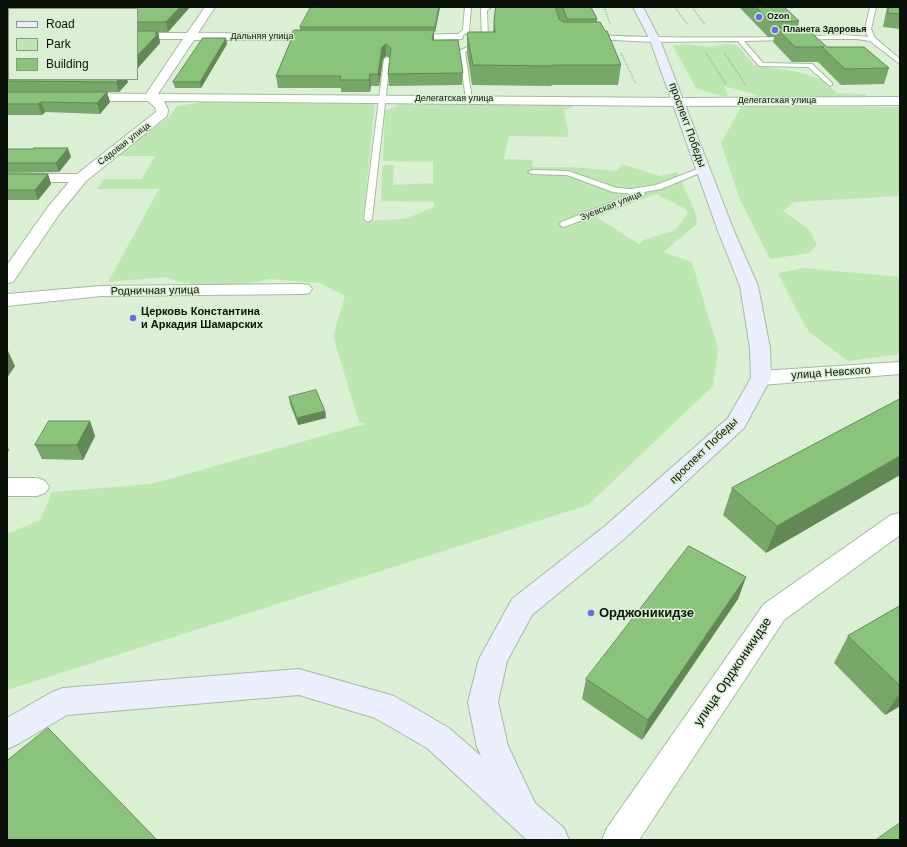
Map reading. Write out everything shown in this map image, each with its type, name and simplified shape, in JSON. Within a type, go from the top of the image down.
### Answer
[{"type":"street","points":[[150,98],[210,7]]},
{"type":"street","name":"проспект Победы","points":[[523,814],[493,747],[483,702],[493,659],[522,607],[614,533],[736,423],[761,378],[760,348],[749,286],[726,231],[655,40],[638,7]]},
{"type":"street","name":"Дальняя улица","points":[[138,36],[328,37]]},
{"type":"street","points":[[389,38],[458,37]]},
{"type":"street","name":"Делегатская улица","points":[[70,97],[469,99],[679,102],[900,101]]},
{"type":"street","name":"Садовая улица","points":[[7,278],[54,210],[81,178],[162,113],[163,108],[160,104],[150,98]]},
{"type":"street","points":[[7,178],[81,178]]},
{"type":"street","name":"Родничная улица","points":[[7,300],[101,291],[303,289]]},
{"type":"street","name":"улица Невского","points":[[761,378],[900,368]]},
{"type":"street","points":[[7,487],[37,486]]},
{"type":"street","name":"улица Орджоникидзе","points":[[619,840],[774,612],[900,522]]},
{"type":"street","points":[[7,734],[63,702],[298,682],[383,706],[438,738],[552,840]]},
{"type":"lane","points":[[458,37],[466,31],[468,7]]},
{"type":"lane","points":[[469,99],[462,51],[485,41],[484,9],[489,7]]},
{"type":"lane","points":[[873,7],[868,29],[872,39],[900,62]]},
{"type":"lane","points":[[800,33],[806,39]]},
{"type":"lane","points":[[584,37],[655,40],[806,39],[850,37],[872,39]]},
{"type":"lane","points":[[740,40],[762,65],[810,65],[830,84]]},
{"type":"lane","points":[[368,219],[387,59]]},
{"type":"lane","name":"Зуевская улица","points":[[564,224],[703,170]]},
{"type":"lane","name":"Зуевская улица","points":[[532,172],[568,173],[616,190],[631,192],[658,187]]},
{"type":"green space","points":[[685,44],[709,47],[727,44],[738,46],[754,65],[798,72],[820,79],[837,93],[865,94],[870,99],[762,99],[754,94],[724,86],[728,97],[710,93],[696,88],[673,46]]},
{"type":"green space","points":[[203,102],[375,103],[363,221],[405,219],[434,207],[434,202],[381,201],[382,165],[394,165],[393,185],[433,183],[433,162],[383,161],[385,111],[400,104],[522,103],[572,105],[571,108],[564,109],[569,137],[509,136],[504,159],[532,160],[533,167],[572,167],[617,171],[622,164],[660,176],[677,172],[696,214],[697,224],[663,252],[692,262],[718,349],[713,386],[588,505],[7,690],[7,534],[40,520],[52,492],[151,484],[365,424],[359,422],[333,336],[345,296],[319,283],[269,279],[236,286],[202,286],[173,280],[167,277],[108,282],[159,189],[97,189],[104,179],[142,179],[155,156],[115,156],[168,118],[177,106]],"holes":[[[656,194],[686,209],[688,213],[675,230],[644,240],[639,244],[596,217]]]},
{"type":"green space","points":[[741,107],[900,107],[900,196],[794,202],[783,211],[809,229],[817,245],[809,253],[770,259],[740,200],[721,143]]},
{"type":"green space","points":[[803,268],[900,277],[900,354],[848,361],[809,332],[778,273]]},
{"type":"building","points":[[7,7],[180,7],[166,22],[138,22],[138,8],[8,8],[8,80],[118,80],[116,82],[7,81]]},
{"type":"building","points":[[311,7],[439,7],[435,27],[300,27]]},
{"type":"building","points":[[496,7],[554,7],[556,8],[559,19],[564,22],[600,22],[605,31],[607,31],[621,65],[473,65],[467,34],[470,32],[495,32],[494,22]]},
{"type":"building","points":[[561,7],[591,7],[597,19],[567,19],[563,8]]},
{"type":"building","points":[[756,7],[784,7],[799,21],[771,22]]},
{"type":"building","points":[[889,7],[900,7],[900,14],[888,13]]},
{"type":"building","points":[[777,28],[806,28],[827,47],[864,47],[889,68],[845,69],[822,47],[795,47]]},
{"type":"building","points":[[294,30],[434,30],[432,40],[458,40],[463,73],[388,74],[391,48],[386,44],[382,47],[378,74],[370,74],[369,80],[340,80],[341,76],[276,76],[292,38],[289,38]]},
{"type":"building","points":[[138,31],[158,31],[155,34],[158,34],[138,55]]},
{"type":"building","points":[[203,38],[226,38],[200,82],[173,82]]},
{"type":"building","points":[[7,92],[107,92],[97,103],[41,102],[38,104],[7,104]]},
{"type":"building","points":[[68,148],[56,163],[7,163],[7,149]]},
{"type":"building","points":[[7,174],[48,174],[35,190],[7,190]]},
{"type":"building","points":[[316,390],[325,411],[297,418],[289,397]]},
{"type":"building","points":[[900,399],[900,456],[777,526],[732,488]]},
{"type":"building","points":[[49,421],[90,421],[77,445],[35,445]]},
{"type":"building","points":[[689,546],[746,577],[648,720],[586,679]]},
{"type":"building","points":[[900,606],[900,686],[848,636]]},
{"type":"building","points":[[48,728],[157,840],[7,840],[7,761]]},
{"type":"building","points":[[900,823],[900,840],[876,840]]},
{"type":"place","name":"Ozon","points":[[759,17]]},
{"type":"place","name":"Планета Здоровья","points":[[775,30]]},
{"type":"place","name":"Церковь Константина и Аркадия Шамарских","points":[[133,318]]},
{"type":"place","name":"Орджоникидзе","points":[[591,613]]}]
